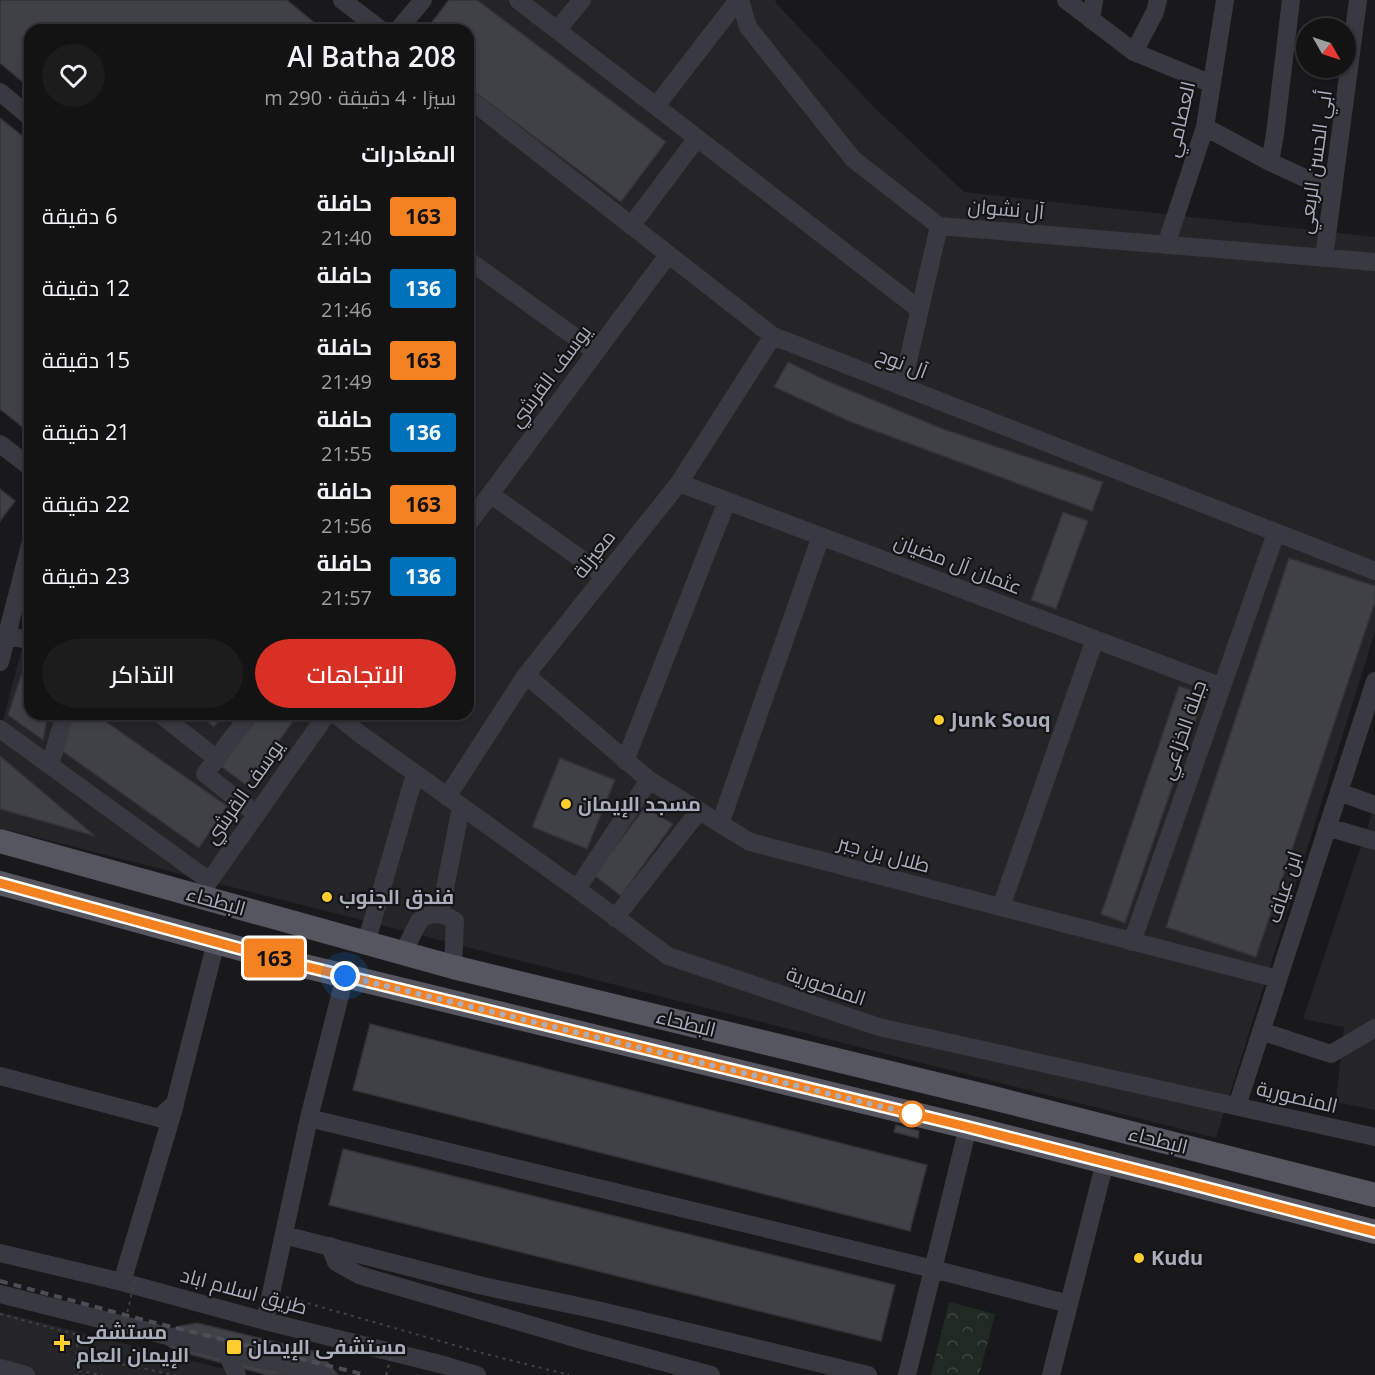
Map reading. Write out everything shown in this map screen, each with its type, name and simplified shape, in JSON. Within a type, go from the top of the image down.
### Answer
[{"type":"main road","name":"البطحاء","points":[[0,841],[203,888],[366,943],[453,967],[1004,1101],[1375,1195]]},
{"type":"main road","name":"البطحاء","points":[[0,883],[345,976],[968,1127],[1375,1232]]},
{"type":"main road","points":[[477,973],[485,978],[493,990],[491,998],[480,1009]]},
{"type":"main road","points":[[543,1024],[530,1016],[531,1004],[542,994],[560,993]]},
{"type":"street","points":[[342,0],[373,24]]},
{"type":"street","points":[[403,24],[423,0]]},
{"type":"street","points":[[518,0],[920,310]]},
{"type":"street","points":[[557,30],[582,0]]},
{"type":"street","points":[[656,106],[739,0]]},
{"type":"street","name":"آل نشوان","points":[[739,0],[748,27],[853,159],[939,226],[1375,262]]},
{"type":"street","points":[[1066,0],[1134,52],[1212,84]]},
{"type":"street","points":[[1091,20],[1094,0]]},
{"type":"street","points":[[1134,52],[1155,12],[1158,0]]},
{"type":"street","name":"العصامي","points":[[1167,245],[1205,127],[1225,0]]},
{"type":"street","points":[[1270,162],[1291,0]]},
{"type":"street","name":"أبي الحسن الربعي","points":[[1324,258],[1359,0]]},
{"type":"street","points":[[0,92],[24,112]]},
{"type":"street","name":"آل نوح","points":[[474,110],[631,226],[773,336],[1375,571]]},
{"type":"street","points":[[1205,127],[1270,162],[1333,191]]},
{"type":"street","points":[[631,226],[697,138]]},
{"type":"street","points":[[902,387],[939,226]]},
{"type":"street","name":"يوسف القرشي","points":[[474,516],[668,255]]},
{"type":"street","points":[[474,264],[596,352]]},
{"type":"street","name":"معيزلة","points":[[454,802],[526,675],[679,483],[773,336]]},
{"type":"street","points":[[0,444],[24,462]]},
{"type":"street","name":"عثمان آل مضيان","points":[[679,483],[1222,687]]},
{"type":"street","points":[[490,494],[605,576]]},
{"type":"street","points":[[625,761],[727,501]]},
{"type":"street","name":"جبلة الخزاعي","points":[[1132,942],[1276,532]]},
{"type":"street","points":[[720,824],[821,536]]},
{"type":"street","points":[[0,662],[24,568]]},
{"type":"street","points":[[7,635],[24,639]]},
{"type":"street","points":[[1001,908],[1095,639]]},
{"type":"street","name":"طلال بن جبر","points":[[526,675],[648,780],[750,842],[1278,980]]},
{"type":"street","name":"ابن عياف","points":[[1237,1106],[1375,681]]},
{"type":"street","points":[[50,765],[63,720]]},
{"type":"street","points":[[168,720],[217,759]]},
{"type":"street","points":[[246,720],[205,774],[256,814]]},
{"type":"street","name":"يوسف القرشي","points":[[203,888],[323,720]]},
{"type":"street","name":"المنصورية","points":[[342,720],[668,956],[879,1027],[1375,1137]]},
{"type":"street","points":[[0,729],[50,765],[203,888]]},
{"type":"street","points":[[366,943],[415,774]]},
{"type":"street","points":[[577,890],[648,780]]},
{"type":"street","points":[[1339,792],[1375,805]]},
{"type":"street","points":[[440,914],[454,802]]},
{"type":"street","points":[[615,918],[699,811]]},
{"type":"street","points":[[1327,827],[1375,841]]},
{"type":"street","points":[[403,953],[423,917],[440,914],[449,916],[455,921],[453,967]]},
{"type":"street","points":[[128,1281],[216,942]]},
{"type":"street","points":[[265,1321],[309,1119],[345,976]]},
{"type":"street","points":[[1261,1031],[1331,1054],[1375,1028]]},
{"type":"street","points":[[0,1076],[159,1118],[175,1104]]},
{"type":"street","points":[[309,1119],[933,1269],[1069,1304]]},
{"type":"street","points":[[907,1375],[968,1127]]},
{"type":"street","points":[[1051,1375],[1105,1162]]},
{"type":"street","points":[[284,1235],[483,1287],[597,1310],[868,1375]]},
{"type":"street","points":[[330,1246],[336,1262],[359,1275],[711,1375]]},
{"type":"street","name":"طريق اسلام اباد","points":[[0,1253],[128,1281],[265,1321],[477,1375]]},
{"type":"street","points":[[0,1294],[225,1350],[294,1372],[323,1375]]},
{"type":"street","points":[[589,1342],[597,1310]]},
{"type":"street","points":[[225,1350],[237,1375]]},
{"type":"street","points":[[0,1368],[26,1375]]},
{"type":"path","points":[[128,1281],[115,1362],[176,1375]]},
{"type":"path","points":[[271,1293],[482,1353],[569,1375]]},
{"type":"path","points":[[0,1314],[78,1335],[75,1370],[103,1375]]},
{"type":"path","points":[[386,1375],[394,1346]]},
{"type":"shaded area","name":"Junk Souq","points":[[451,0],[775,0],[875,108],[964,192],[1375,237],[1375,632],[1216,1138],[0,828],[0,732],[24,641],[24,720],[474,720],[474,24],[465,24]]},
{"type":"shaded area","points":[[1375,805],[1375,1110],[1336,1102],[1344,1027],[1303,1019]]},
{"type":"shaded area","name":"مستشفى الإيمان العام","points":[[0,1312],[248,1375],[0,1375]]},
{"type":"green space","points":[[949,1302],[995,1314],[979,1375],[931,1375]]},
{"type":"building","points":[[0,0],[287,0],[316,24],[24,24],[24,83],[0,63]]},
{"type":"building","points":[[449,0],[477,0],[666,142],[621,202],[474,92],[474,24],[431,24]]},
{"type":"building","points":[[0,118],[24,137],[24,428],[0,409]]},
{"type":"building","points":[[788,362],[825,380],[943,429],[1103,482],[1092,511],[851,422],[774,387]]},
{"type":"building","points":[[0,489],[15,501],[0,521]]},
{"type":"building","points":[[1063,512],[1088,521],[1056,609],[1031,600]]},
{"type":"building","points":[[1289,558],[1375,586],[1375,602],[1256,957],[1166,927]]},
{"type":"building","points":[[24,667],[24,720],[47,720],[43,740],[8,715]]},
{"type":"building","points":[[1179,686],[1204,695],[1125,923],[1101,914]]},
{"type":"building","points":[[70,720],[104,720],[227,806],[199,848],[62,751]]},
{"type":"building","points":[[205,720],[219,720],[214,727]]},
{"type":"building","points":[[251,720],[295,720],[246,785],[218,764]]},
{"type":"building","points":[[0,756],[95,836],[0,809]]},
{"type":"building","points":[[560,758],[615,780],[587,849],[532,827]]},
{"type":"building","points":[[645,807],[673,824],[621,896],[594,875]]},
{"type":"building","points":[[370,1024],[927,1165],[910,1231],[353,1090]]},
{"type":"building","points":[[896,1125],[919,1131],[918,1138],[894,1132]]},
{"type":"building","points":[[343,1149],[895,1285],[881,1341],[329,1205]]},
{"type":"building","name":"مستشفى الإيمان","points":[[197,1323],[317,1352],[338,1375],[267,1375],[174,1350],[167,1345],[170,1330]]},
{"type":"railway","points":[[0,1281],[140,1319],[366,1375]]},
{"type":"bus line","name":"163","points":[[0,883],[300,965],[968,1127],[1375,1232]]},
{"type":"place","name":"Junk Souq","points":[[939,720]]},
{"type":"place","name":"مسجد الإيمان","points":[[566,804]]},
{"type":"place","name":"فندق الجنوب","points":[[327,897]]},
{"type":"place","name":"Kudu","points":[[1139,1258]]},
{"type":"place","name":"مستشفى الإيمان العام","points":[[62,1343]]},
{"type":"place","name":"مستشفى الإيمان","points":[[234,1347]]},
{"type":"route","points":[[345,976],[912,1114]]}]
